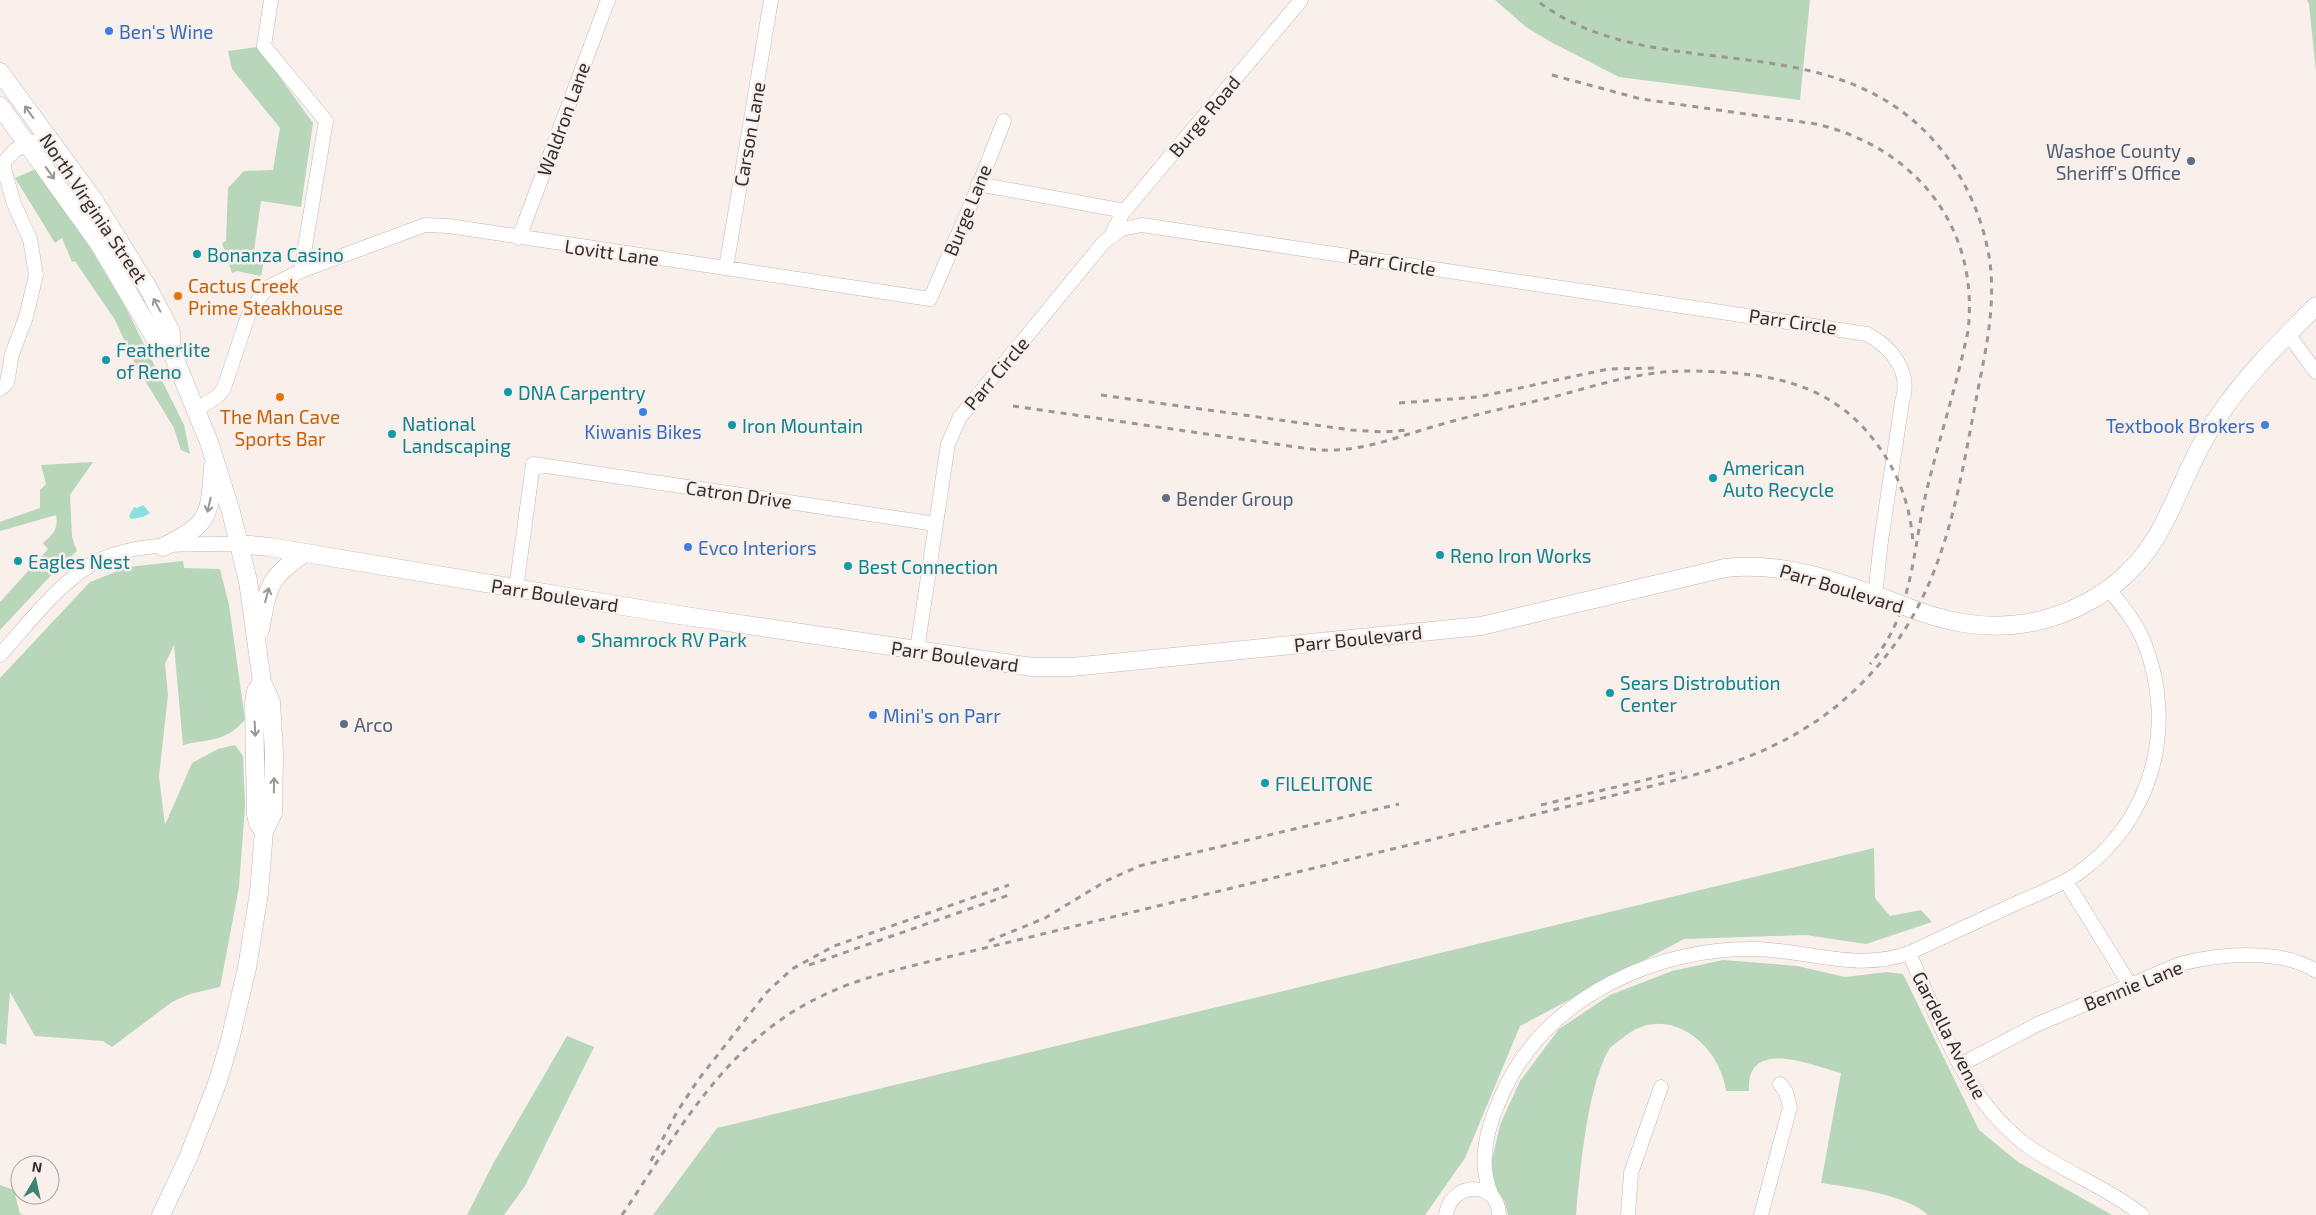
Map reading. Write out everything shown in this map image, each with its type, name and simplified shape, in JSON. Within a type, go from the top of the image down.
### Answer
[{"type":"main road","name":"North Virginia Street","points":[[0,72],[93,199],[147,286],[171,332],[171,350],[214,456],[239,544],[248,581],[257,643],[262,682],[256,691],[254,703],[256,814],[258,823],[264,831],[254,932],[230,1040],[201,1128],[162,1215]]},
{"type":"main road","name":"North Virginia Street","points":[[0,106],[100,245],[156,340],[161,346],[171,350]]},
{"type":"main road","name":"Parr Boulevard","points":[[239,544],[305,553],[516,589],[1032,667],[1072,667],[1473,627],[1510,620],[1725,568],[1745,566],[1775,567],[1804,572],[1917,611],[1960,623],[2005,626],[2041,621],[2070,612],[2109,589],[2138,562],[2163,525],[2199,448],[2230,400],[2259,364],[2316,306]]},
{"type":"main road","points":[[163,547],[188,534],[204,518],[211,500],[214,456]]},
{"type":"main road","points":[[257,643],[271,582],[284,566],[305,553]]},
{"type":"street","points":[[271,0],[264,46],[326,122],[301,271]]},
{"type":"street","name":"Waldron Lane","points":[[519,238],[608,0]]},
{"type":"street","name":"Carson Lane","points":[[726,268],[771,0]]},
{"type":"street","name":"Burge Road","points":[[1111,236],[1125,210],[1301,0]]},
{"type":"street","name":"Burge Lane","points":[[930,299],[1004,121]]},
{"type":"street","points":[[0,389],[7,383],[15,345],[26,317],[36,275],[30,239],[14,204],[4,169],[4,162],[9,154],[26,143],[47,137]]},
{"type":"street","points":[[978,184],[1125,210]]},
{"type":"street","name":"Lovitt Lane","points":[[196,410],[218,396],[224,388],[248,316],[261,295],[280,279],[425,225],[449,226],[930,299]]},
{"type":"street","name":"Parr Circle","points":[[917,650],[948,444],[960,417],[1111,236],[1131,226],[1142,225],[1866,334],[1887,347],[1894,356],[1904,379],[1905,392],[1884,522],[1876,596]]},
{"type":"street","points":[[2288,334],[2316,372]]},
{"type":"street","name":"Catron Drive","points":[[516,589],[534,464],[936,524]]},
{"type":"street","points":[[0,655],[64,586],[93,564],[127,552],[182,544],[239,544]]},
{"type":"street","points":[[1499,1215],[1497,1203],[1492,1196],[1484,1175],[1483,1158],[1486,1140],[1500,1099],[1526,1054],[1544,1032],[1564,1014],[1623,977],[1682,955],[1721,951],[1755,949],[1865,963],[1908,953],[2066,881],[2102,854],[2123,832],[2137,810],[2150,779],[2157,748],[2158,720],[2152,667],[2144,642],[2131,617],[2109,589]]},
{"type":"street","points":[[2066,881],[2130,985]]},
{"type":"street","name":"Gardella Avenue","points":[[1908,953],[1960,1065],[1982,1102],[2013,1135],[2042,1155],[2142,1215]]},
{"type":"street","name":"Bennie Lane","points":[[1960,1065],[2038,1024],[2193,961],[2257,955],[2292,959],[2316,971]]},
{"type":"street","points":[[1761,1215],[1790,1107],[1786,1092],[1780,1084]]},
{"type":"street","points":[[1628,1215],[1632,1173],[1661,1088]]},
{"type":"street","points":[[1446,1215],[1452,1198],[1462,1191],[1475,1175],[1483,1158]]},
{"type":"street","points":[[1462,1191],[1476,1189],[1492,1196]]},
{"type":"green space","points":[[1495,0],[1810,0],[1800,100],[1619,77],[1526,27]]},
{"type":"green space","points":[[2307,0],[2316,0],[2316,72],[2309,4]]},
{"type":"green space","points":[[258,47],[313,123],[301,207],[261,201],[253,258],[264,261],[261,276],[237,271],[232,273],[222,243],[226,241],[228,188],[244,171],[273,170],[280,128],[232,69],[228,51]]},
{"type":"green space","points":[[36,169],[88,244],[126,308],[184,425],[190,454],[181,450],[174,428],[136,366],[115,320],[75,261],[72,262],[62,238],[55,243],[15,178]]},
{"type":"green space","points":[[93,462],[70,495],[72,537],[77,551],[56,570],[0,630],[0,602],[48,549],[43,543],[56,528],[57,520],[56,515],[0,531],[0,522],[40,508],[40,490],[46,484],[41,465]]},
{"type":"green space","points":[[183,561],[184,568],[220,569],[229,605],[245,720],[230,733],[223,736],[183,745],[174,645],[165,664],[168,695],[159,776],[165,825],[192,763],[218,749],[235,745],[243,756],[245,806],[239,887],[220,987],[190,994],[172,1002],[112,1047],[103,1041],[35,1036],[10,992],[6,1045],[0,1043],[0,678],[90,582],[128,567]]},
{"type":"green space","points":[[1874,848],[1875,898],[1890,916],[1921,910],[1932,922],[1866,944],[1806,935],[1684,939],[1520,1026],[1465,1158],[1425,1215],[653,1215],[717,1128]]},
{"type":"green space","points":[[1723,960],[1797,966],[1845,977],[1887,972],[1903,974],[1979,1130],[2018,1162],[2112,1215],[1928,1215],[1919,1208],[1893,1197],[1821,1183],[1841,1073],[1799,1061],[1769,1059],[1758,1064],[1751,1074],[1749,1091],[1726,1091],[1722,1074],[1714,1058],[1703,1044],[1675,1026],[1658,1024],[1642,1027],[1613,1045],[1609,1049],[1601,1067],[1586,1131],[1576,1215],[1508,1215],[1505,1202],[1492,1182],[1490,1168],[1500,1125],[1520,1081],[1559,1029],[1610,995],[1672,971]]},
{"type":"green space","points":[[567,1036],[594,1047],[525,1186],[504,1215],[467,1215],[494,1162]]},
{"type":"green space","points":[[0,1185],[10,1189],[10,1205],[18,1205],[20,1214],[24,1215],[0,1215]]},
{"type":"water","points":[[143,505],[150,513],[143,517],[131,519],[129,516],[134,507],[137,508]]},
{"type":"railway","points":[[622,1215],[685,1121],[707,1091],[732,1063],[759,1037],[788,1015],[834,990],[871,977],[923,963],[1652,786],[1711,770],[1765,749],[1816,721],[1863,682],[1890,651],[1911,619],[1928,585],[1942,550],[1961,477],[1983,365],[1991,311],[1991,274],[1984,235],[1970,195],[1948,159],[1920,127],[1904,113],[1862,88],[1816,72],[1623,41],[1578,25],[1536,0]]},
{"type":"railway","points":[[1552,75],[1641,99],[1816,124],[1851,135],[1883,151],[1911,172],[1934,197],[1951,226],[1963,258],[1969,293],[1968,331],[1927,489],[1903,603],[1884,645],[1870,664]]},
{"type":"railway","points":[[1399,403],[1478,397],[1608,369],[1655,368]]},
{"type":"railway","points":[[1013,406],[1327,450],[1376,444],[1467,417],[1643,375],[1688,371],[1740,373],[1778,380],[1813,391],[1846,411],[1861,425],[1882,451],[1897,479],[1908,510],[1913,543]]},
{"type":"railway","points":[[1101,395],[1351,430],[1383,432],[1406,430]]},
{"type":"railway","points":[[1541,805],[1682,771]]},
{"type":"railway","points":[[989,941],[1045,918],[1106,881],[1139,866],[1399,804]]},
{"type":"railway","points":[[651,1161],[677,1112],[698,1080],[767,992],[792,969],[834,946],[1009,885]]},
{"type":"railway","points":[[809,965],[1012,894]]},
{"type":"place","name":"Ben's Wine","points":[[109,31]]},
{"type":"place","name":"Washoe County Sheriff's Office","points":[[2191,161]]},
{"type":"place","name":"Bonanza Casino","points":[[197,254]]},
{"type":"place","name":"Cactus Creek Prime Steakhouse","points":[[178,296]]},
{"type":"place","name":"Featherlite of Reno","points":[[106,360]]},
{"type":"place","name":"DNA Carpentry","points":[[508,392]]},
{"type":"place","name":"The Man Cave Sports Bar","points":[[280,397]]},
{"type":"place","name":"Kiwanis Bikes","points":[[643,412]]},
{"type":"place","name":"Iron Mountain","points":[[732,425]]},
{"type":"place","name":"Textbook Brokers","points":[[2265,425]]},
{"type":"place","name":"National Landscaping","points":[[392,434]]},
{"type":"place","name":"American Auto Recycle","points":[[1713,478]]},
{"type":"place","name":"Bender Group","points":[[1166,498]]},
{"type":"place","name":"Evco Interiors","points":[[688,547]]},
{"type":"place","name":"Reno Iron Works","points":[[1440,555]]},
{"type":"place","name":"Eagles Nest","points":[[18,561]]},
{"type":"place","name":"Best Connection","points":[[848,566]]},
{"type":"place","name":"Shamrock RV Park","points":[[581,639]]},
{"type":"place","name":"Sears Distrobution Center","points":[[1610,693]]},
{"type":"place","name":"Mini's on Parr","points":[[873,715]]},
{"type":"place","name":"Arco","points":[[344,724]]},
{"type":"place","name":"FILELITONE","points":[[1265,783]]}]
